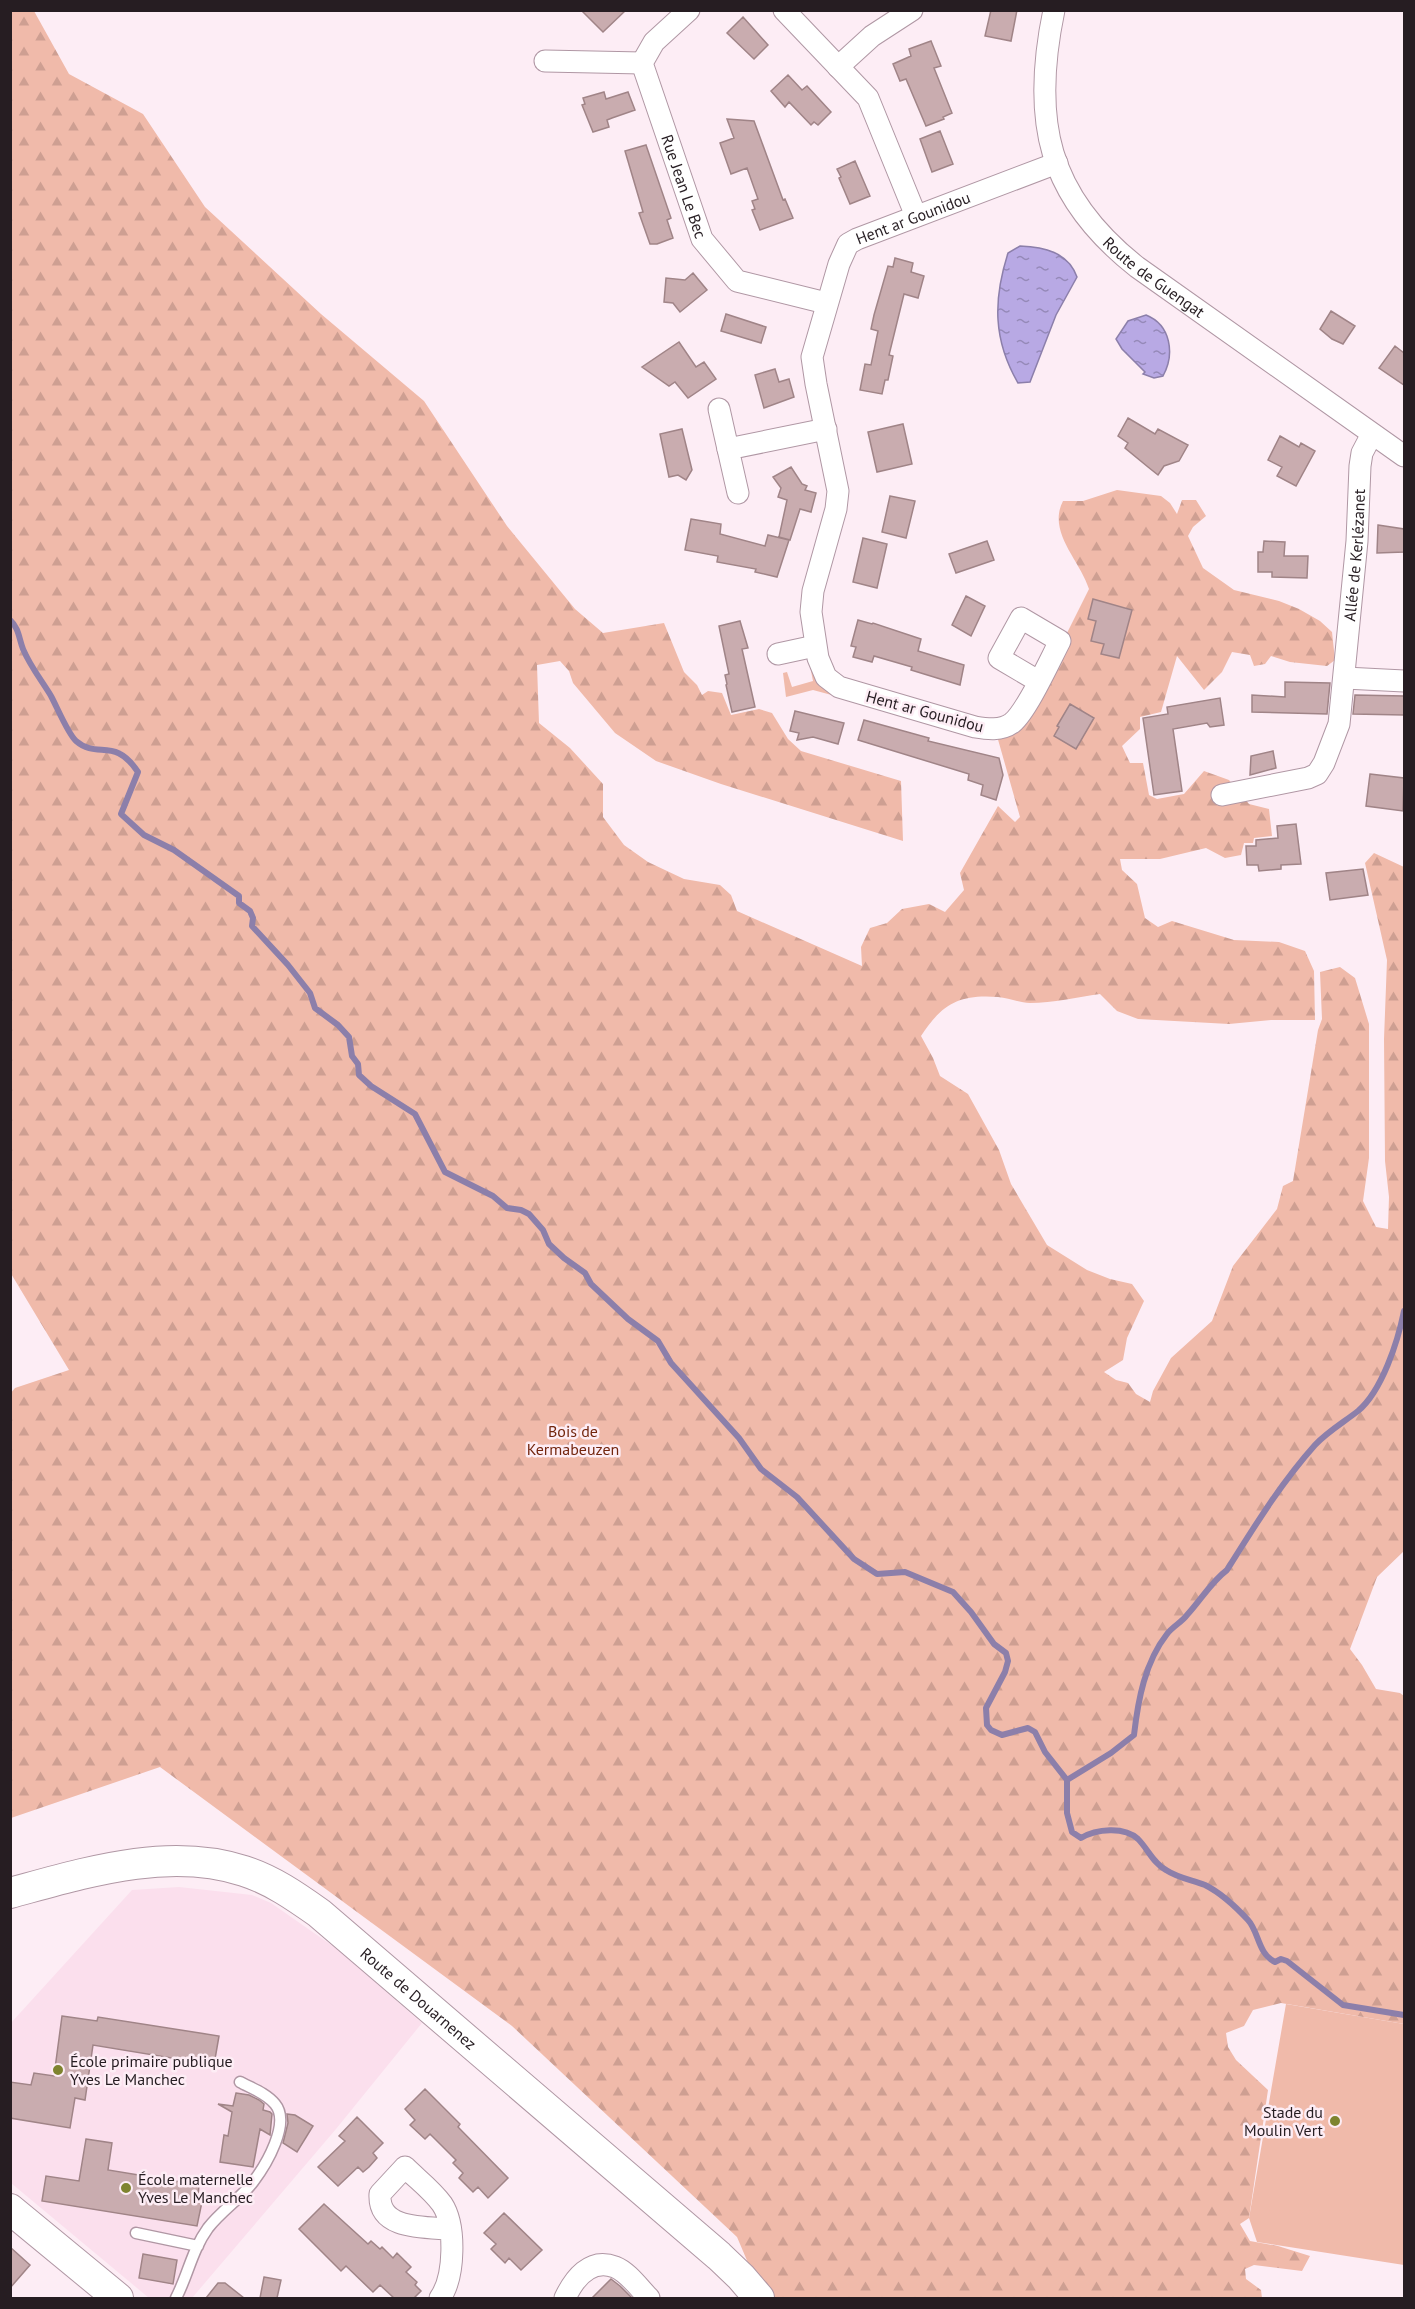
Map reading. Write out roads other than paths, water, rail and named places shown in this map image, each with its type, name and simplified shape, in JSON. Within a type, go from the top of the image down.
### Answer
[{"type":"main road","name":"Route de Douarnenez","points":[[10,1893],[97,1871],[172,1861],[197,1862],[234,1868],[280,1887],[319,1913],[718,2256],[759,2298]]},
{"type":"main road","points":[[10,2209],[118,2298]]},
{"type":"street","points":[[545,61],[642,63],[654,42],[689,10]]},
{"type":"street","points":[[784,10],[868,98],[916,216]]},
{"type":"street","points":[[838,67],[872,36],[912,10]]},
{"type":"street","name":"Route de Guengat","points":[[1054,10],[1044,74],[1044,107],[1063,181],[1080,210],[1104,240],[1121,254],[1404,456]]},
{"type":"street","name":"Rue Jean Le Bec","points":[[642,63],[702,239],[737,281],[826,303]]},
{"type":"street","name":"Hent ar Gounidou","points":[[1038,681],[1023,709],[1012,723],[1004,727],[987,729],[839,687],[826,677],[815,646],[811,603],[838,500],[837,483],[812,357],[838,264],[848,244],[857,238],[1057,163]]},
{"type":"street","points":[[719,409],[738,493]]},
{"type":"street","points":[[728,449],[826,429]]},
{"type":"street","name":"Allée de Kerlézanet","points":[[1222,795],[1290,783],[1317,774],[1324,763],[1340,724],[1357,531],[1360,466],[1362,453],[1372,434]]},
{"type":"street","points":[[778,654],[815,646]]},
{"type":"street","points":[[1345,678],[1404,681]]},
{"type":"street","points":[[441,2298],[448,2284],[451,2266],[450,2229]]},
{"type":"street","points":[[565,2298],[574,2281],[581,2274],[598,2265],[615,2267],[624,2272],[649,2298]]},
{"type":"lane","points":[[176,2298],[198,2246],[219,2215],[252,2184],[277,2142],[280,2113],[276,2105],[268,2097],[240,2082]]},
{"type":"lane","points":[[136,2233],[198,2246]]},
{"type":"water","points":[[1020,246],[1054,252],[1068,262],[1077,277],[1056,315],[1030,382],[1018,383],[1004,351],[1000,335],[998,303],[1008,253]]},
{"type":"water","points":[[1146,315],[1161,326],[1168,341],[1167,367],[1163,376],[1154,378],[1143,374],[1145,372],[1122,349],[1116,339],[1128,321]]},
{"type":"waterway","points":[[10,620],[17,630],[29,661],[73,738],[92,749],[114,751],[129,761],[138,772],[121,814],[144,835],[174,850],[239,896],[239,903],[250,911],[253,918],[252,926],[310,993],[315,1008],[338,1025],[349,1037],[352,1056],[358,1064],[359,1075],[371,1086],[415,1114],[445,1172],[493,1196],[507,1208],[529,1214],[543,1230],[549,1244],[585,1273],[591,1284],[628,1319],[658,1341],[671,1363],[739,1438],[761,1469],[797,1497],[854,1559],[877,1574],[905,1572],[953,1592],[971,1612],[994,1644],[1006,1653],[1008,1661],[1005,1672],[986,1708],[987,1725],[991,1730],[1002,1735],[1028,1728],[1035,1732],[1045,1752],[1067,1780],[1067,1813],[1072,1832],[1081,1838],[1110,1830],[1132,1835],[1161,1867],[1175,1875],[1205,1885],[1233,1905],[1252,1925],[1265,1954],[1275,1962],[1281,1959],[1287,1961],[1343,2005],[1404,2015]]},
{"type":"waterway","points":[[1067,1780],[1111,1753],[1134,1735],[1144,1682],[1159,1645],[1169,1631],[1185,1618],[1227,1570],[1268,1506],[1320,1440],[1367,1402],[1388,1365],[1404,1311]]},
{"type":"place","name":"École primaire publique Yves Le Manchec","points":[[58,2070]]},
{"type":"place","name":"Stade du Moulin Vert","points":[[1335,2121]]},
{"type":"place","name":"École maternelle Yves Le Manchec","points":[[126,2188]]},
{"type":"park label","name":"Bois de Kermabeuzen","points":[[573,1440]]}]
